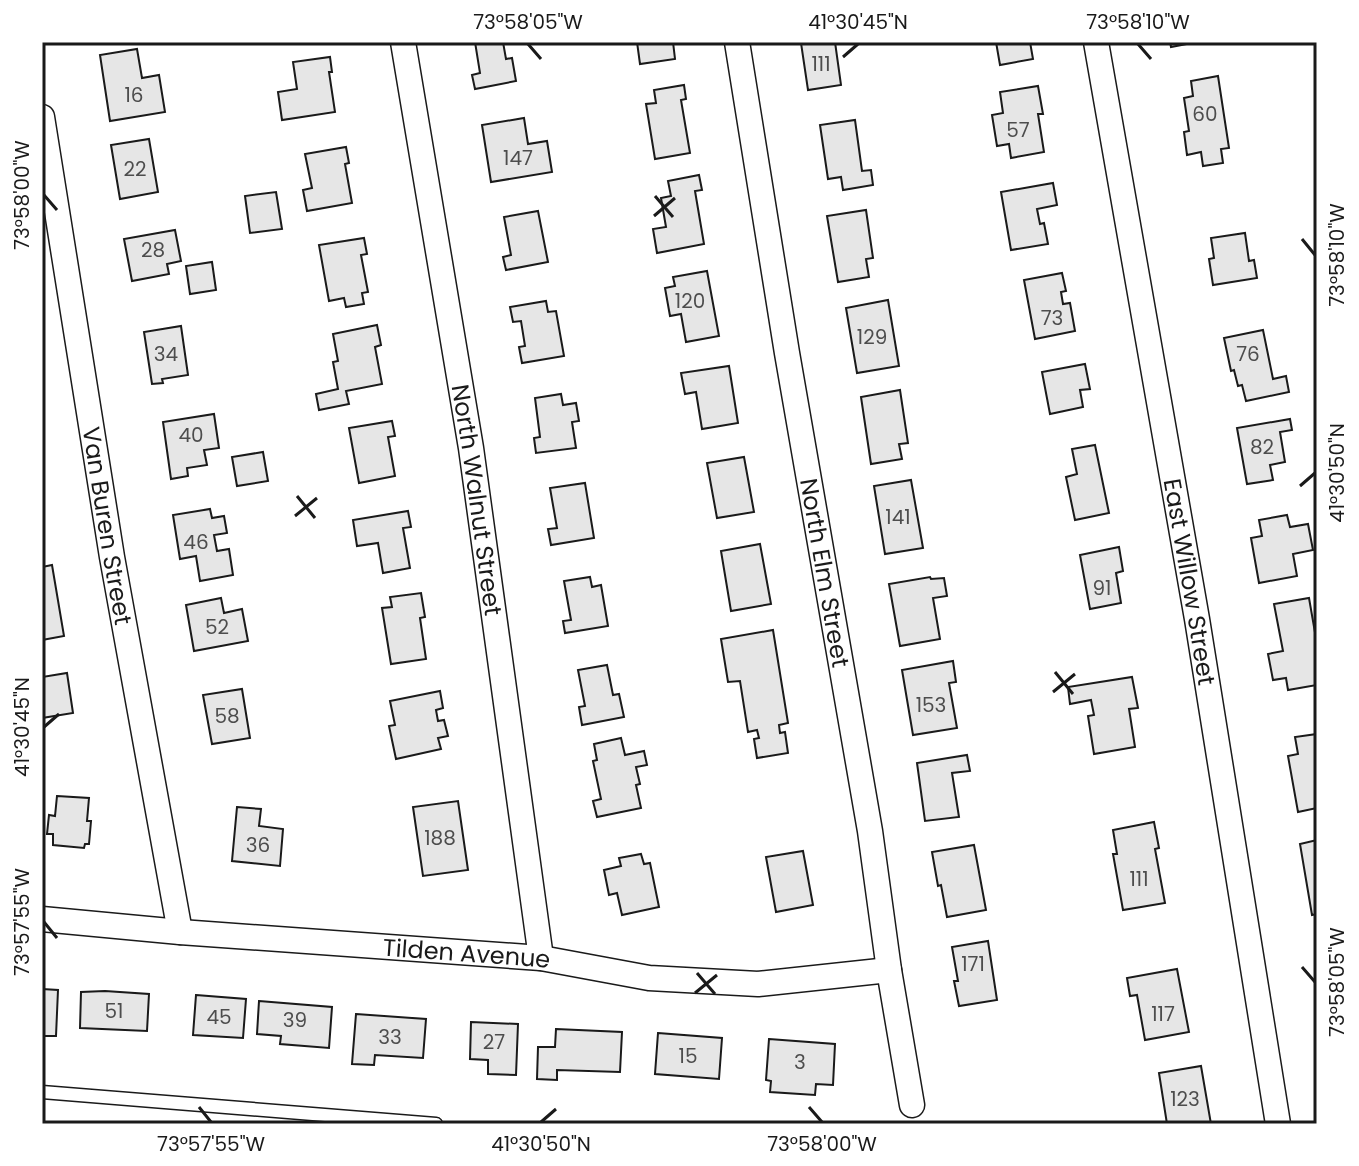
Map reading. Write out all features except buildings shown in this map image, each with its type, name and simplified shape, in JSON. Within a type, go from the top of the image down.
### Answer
[{"type":"street","name":"North Walnut Street","points":[[403,42],[471,448],[541,958]]},
{"type":"street","name":"North Elm Street","points":[[737,42],[870,831],[912,1105]]},
{"type":"street","name":"East Willow Street","points":[[1096,42],[1195,604],[1278,1124]]},
{"type":"street","name":"Van Buren Street","points":[[42,117],[112,557],[180,932]]},
{"type":"street","name":"Tilden Avenue","points":[[42,919],[541,958],[649,978],[758,984],[889,970]]},
{"type":"lane","points":[[42,1092],[436,1124]]}]
